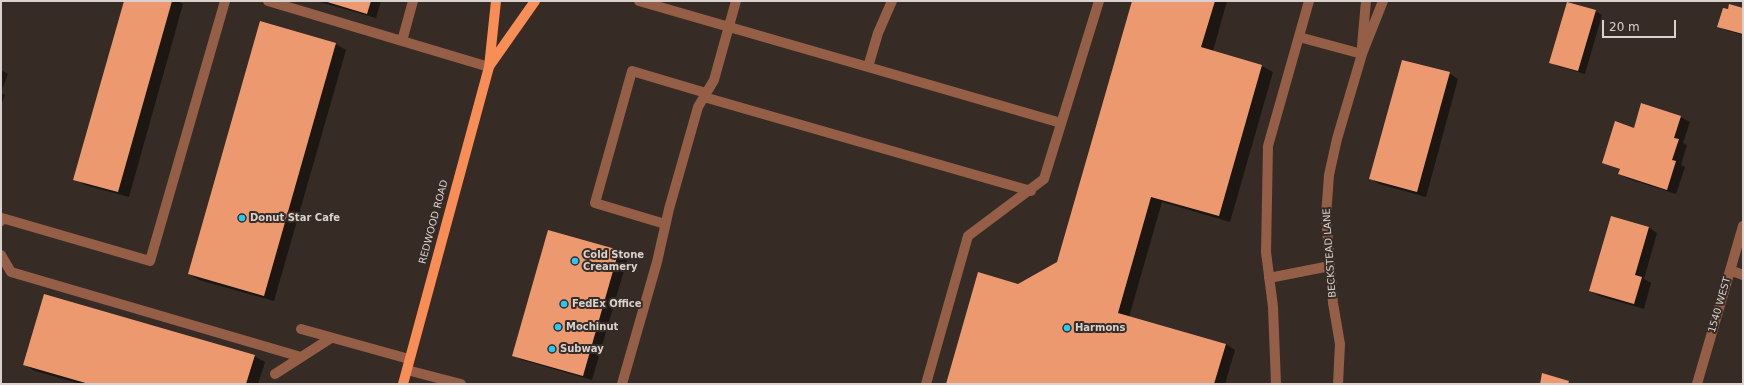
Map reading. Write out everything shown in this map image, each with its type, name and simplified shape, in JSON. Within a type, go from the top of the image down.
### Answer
[{"type":"main road","name":"REDWOOD ROAD","points":[[403,384],[489,67],[496,1]]},
{"type":"main road","name":"REDWOOD ROAD","points":[[489,67],[535,1]]},
{"type":"street","points":[[1,221],[2,218],[150,261],[225,1]]},
{"type":"street","points":[[268,1],[489,67]]},
{"type":"street","points":[[402,41],[414,1]]},
{"type":"street","points":[[639,1],[1061,123]]},
{"type":"street","points":[[622,384],[657,262],[665,224],[698,107],[714,80],[736,1]]},
{"type":"street","points":[[868,67],[878,33],[892,1]]},
{"type":"street","points":[[926,384],[968,236],[1031,191],[1044,179],[1099,1]]},
{"type":"street","points":[[1276,384],[1273,307],[1266,252],[1268,146],[1309,1]]},
{"type":"street","name":"BECKSTEAD LANE","points":[[1362,54],[1366,1]]},
{"type":"street","name":"BECKSTEAD LANE","points":[[1338,384],[1340,344],[1330,266],[1326,216],[1329,175],[1337,139],[1362,54],[1383,1]]},
{"type":"street","points":[[1299,37],[1362,54]]},
{"type":"street","points":[[665,224],[595,203],[632,72],[1031,191]]},
{"type":"street","name":"1540 WEST","points":[[1697,384],[1743,226]]},
{"type":"street","points":[[1,255],[11,272],[301,357]]},
{"type":"street","points":[[1269,278],[1330,266]]},
{"type":"street","points":[[1730,270],[1743,275]]},
{"type":"street","points":[[300,329],[409,359]]},
{"type":"street","points":[[275,374],[330,338]]},
{"type":"street","points":[[406,370],[461,384]]},
{"type":"building","points":[[124,1],[172,1],[118,192],[73,180]]},
{"type":"building","points":[[324,1],[371,1],[367,14]]},
{"type":"building","points":[[1132,1],[1215,1],[1201,47],[1262,65],[1219,216],[1151,197],[1118,313],[1226,344],[1214,384],[946,384],[978,272],[1018,284],[1057,262]]},
{"type":"building","points":[[1567,2],[1596,10],[1578,71],[1549,63]]},
{"type":"building","points":[[1729,4],[1743,8],[1743,34],[1717,27],[1723,8],[1728,9]]},
{"type":"building","points":[[260,21],[336,43],[264,296],[188,274]]},
{"type":"building","points":[[1402,60],[1450,72],[1417,192],[1369,179]]},
{"type":"building","points":[[1641,103],[1681,116],[1674,138],[1679,139],[1672,160],[1676,161],[1667,190],[1618,174],[1620,169],[1602,163],[1615,121],[1634,128]]},
{"type":"building","points":[[1611,216],[1649,227],[1635,275],[1642,277],[1634,304],[1589,291]]},
{"type":"building","points":[[548,230],[619,250],[583,376],[512,356]]},
{"type":"building","points":[[44,294],[255,355],[246,384],[89,384],[23,365]]},
{"type":"building","points":[[1542,373],[1569,381],[1568,384],[1540,384]]},
{"type":"place","name":"Donut Star Cafe","points":[[242,218]]},
{"type":"place","name":"Cold Stone Creamery","points":[[575,261]]},
{"type":"place","name":"FedEx Office","points":[[564,304]]},
{"type":"place","name":"Mochinut","points":[[558,327]]},
{"type":"place","name":"Harmons","points":[[1067,328]]},
{"type":"place","name":"Subway","points":[[552,349]]}]
